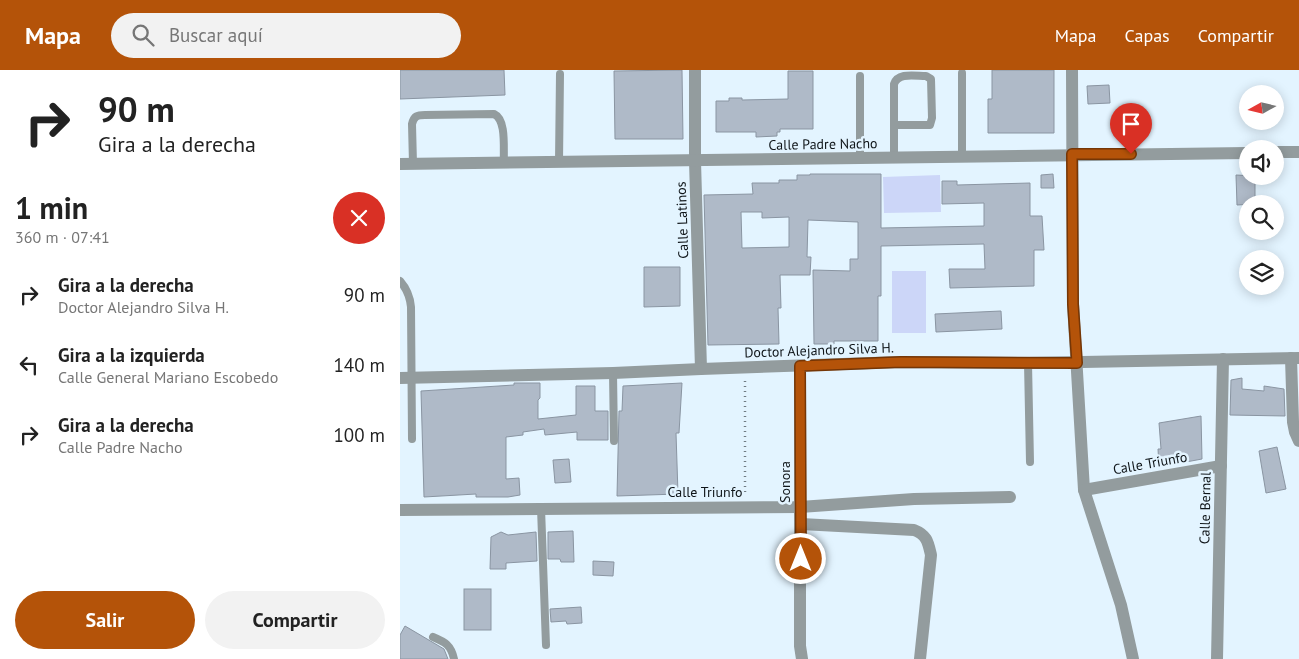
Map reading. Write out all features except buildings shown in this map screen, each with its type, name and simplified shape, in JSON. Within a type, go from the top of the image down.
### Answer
[{"type":"street","name":"Calle Latinos","points":[[695,70],[695,161],[701,369]]},
{"type":"street","points":[[1072,70],[1073,304],[1084,490],[1121,605],[1133,659]]},
{"type":"street","points":[[1284,152],[1299,152]]},
{"type":"street","name":"Calle Padre Nacho","points":[[406,164],[1239,153]]},
{"type":"street","points":[[1295,358],[1293,422],[1299,441]]},
{"type":"street","name":"Doctor Alejandro Silva H.","points":[[406,378],[613,373],[901,362],[1028,364],[1295,358]]},
{"type":"street","name":"Calle Bernal","points":[[1216,659],[1223,359]]},
{"type":"street","name":"Sonora","points":[[800,366],[800,646],[802,659]]},
{"type":"street","name":"Calle Triunfo","points":[[1084,490],[1221,466]]},
{"type":"street","name":"Calle Triunfo","points":[[400,510],[800,507],[914,499],[1010,497]]},
{"type":"street","points":[[801,524],[914,530],[922,534],[928,543],[931,555],[920,659]]},
{"type":"lane","points":[[962,73],[962,156]]},
{"type":"lane","points":[[559,162],[560,74]]},
{"type":"lane","points":[[860,76],[860,158]]},
{"type":"lane","points":[[894,125],[930,125],[932,118],[929,77],[900,76],[895,80],[894,125],[894,158]]},
{"type":"lane","points":[[406,164],[414,118],[425,114],[494,114],[499,116],[503,124],[504,163]]},
{"type":"lane","points":[[400,281],[410,298],[406,378],[412,439]]},
{"type":"lane","points":[[1028,364],[1030,462]]},
{"type":"lane","points":[[613,373],[614,441]]},
{"type":"lane","points":[[541,508],[546,645]]},
{"type":"lane","points":[[433,637],[447,643],[452,650],[454,659]]},
{"type":"path","points":[[744,367],[745,507]]},
{"type":"shaded area","points":[[940,175],[941,212],[884,213],[883,177]]},
{"type":"shaded area","points":[[892,271],[926,271],[926,333],[892,333]]},
{"type":"route","points":[[801,559],[800,366],[901,362],[1077,363],[1073,304],[1072,154],[1131,154]]}]
